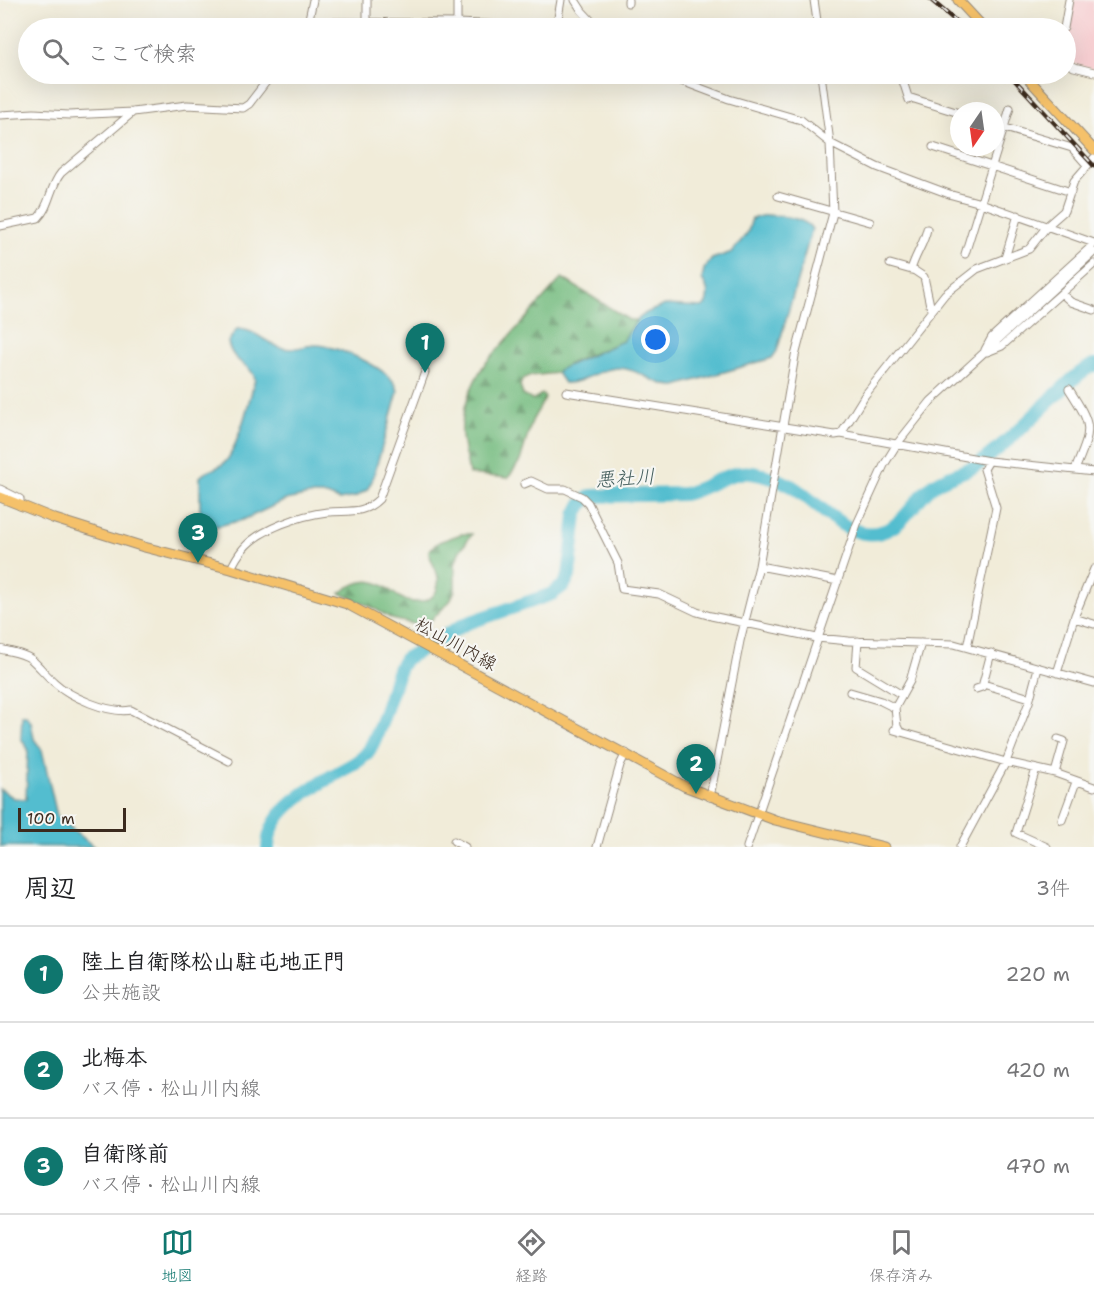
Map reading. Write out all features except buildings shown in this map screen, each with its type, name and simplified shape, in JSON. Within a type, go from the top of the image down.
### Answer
[{"type":"main road","points":[[958,0],[975,18]]},
{"type":"main road","points":[[1034,84],[1092,144]]},
{"type":"main road","name":"松山川内線","points":[[0,497],[55,519],[144,547],[231,569],[347,604],[684,786],[775,820],[884,847]]},
{"type":"street","points":[[310,18],[314,0]]},
{"type":"street","points":[[367,0],[367,18]]},
{"type":"street","points":[[457,18],[458,0]]},
{"type":"street","points":[[559,18],[561,0]]},
{"type":"street","points":[[575,0],[589,18]]},
{"type":"street","points":[[814,0],[817,18]]},
{"type":"street","points":[[1066,18],[1070,0]]},
{"type":"street","points":[[1076,66],[1094,72]]},
{"type":"street","points":[[0,115],[133,112],[187,105],[243,108],[249,104],[264,84]]},
{"type":"street","points":[[689,84],[729,99],[801,120],[830,143],[877,167],[1094,243],[992,337],[982,355]]},
{"type":"street","points":[[710,797],[745,622],[759,566],[802,327],[833,213],[830,143],[822,84]]},
{"type":"street","points":[[904,84],[909,100],[950,111]]},
{"type":"street","points":[[1010,108],[1004,127],[1072,148],[1088,165]]},
{"type":"street","points":[[0,226],[38,218],[61,173],[133,112]]},
{"type":"street","points":[[933,147],[1071,192]]},
{"type":"street","points":[[964,254],[995,156]]},
{"type":"street","points":[[841,434],[865,395],[945,294],[977,269],[1029,249],[1048,225],[1064,211],[1074,181],[1094,158]]},
{"type":"street","points":[[778,196],[870,222]]},
{"type":"street","points":[[1005,258],[1018,215]]},
{"type":"street","points":[[911,270],[913,261],[924,242],[927,229]]},
{"type":"street","points":[[747,847],[852,538],[873,485],[897,444],[931,401],[1094,252]]},
{"type":"street","points":[[890,264],[911,270],[924,277],[931,310]]},
{"type":"street","points":[[982,355],[1002,346],[1094,264]]},
{"type":"street","points":[[1062,294],[1071,302],[1094,310]]},
{"type":"street","points":[[231,569],[242,549],[251,540],[279,525],[310,515],[360,511],[372,506],[379,499],[425,372]]},
{"type":"street","points":[[1069,389],[1088,419],[1089,428],[1087,440],[1075,470]]},
{"type":"street","points":[[566,392],[835,435],[841,434],[985,460],[1094,472]]},
{"type":"street","points":[[967,646],[996,508],[984,469],[985,460]]},
{"type":"street","points":[[525,484],[531,481],[548,489],[565,489],[585,500],[618,562],[622,590],[659,594],[697,612],[818,638],[967,646],[1094,683]]},
{"type":"street","points":[[0,489],[20,499],[20,506]]},
{"type":"street","points":[[759,566],[838,581]]},
{"type":"street","points":[[1057,673],[1074,618],[1094,568]]},
{"type":"street","points":[[1074,618],[1094,624]]},
{"type":"street","points":[[858,641],[856,667],[902,695]]},
{"type":"street","points":[[921,643],[910,681],[895,708],[897,731],[1055,774],[1094,787]]},
{"type":"street","points":[[0,649],[18,652],[30,658],[56,684],[99,708],[121,712],[131,710],[229,761]]},
{"type":"street","points":[[976,689],[980,689],[983,684],[991,653]]},
{"type":"street","points":[[960,847],[1006,762],[1030,698],[1038,668]]},
{"type":"street","points":[[983,684],[1030,698]]},
{"type":"street","points":[[850,692],[881,701],[895,708]]},
{"type":"street","points":[[1055,774],[1064,741],[1058,739]]},
{"type":"street","points":[[597,847],[620,765],[626,753]]},
{"type":"street","points":[[1035,769],[1016,833],[1047,847]]},
{"type":"street","points":[[1062,820],[1076,782]]},
{"type":"street","points":[[454,841],[465,847]]},
{"type":"shaded area","points":[[1074,0],[1094,0],[1094,69],[1076,64],[1076,18],[1071,18]]},
{"type":"green space","points":[[562,278],[629,320],[637,320],[623,341],[571,363],[557,373],[529,376],[523,379],[520,385],[523,395],[532,400],[542,394],[545,398],[532,421],[520,461],[508,478],[469,474],[462,427],[467,399],[475,381],[484,365]]},
{"type":"green space","points":[[461,534],[472,534],[459,552],[455,564],[455,590],[450,601],[430,621],[418,625],[392,619],[340,593],[356,584],[369,581],[378,583],[397,596],[412,602],[429,599],[436,591],[438,580],[429,550],[439,542]]},
{"type":"water","points":[[767,215],[798,220],[812,229],[777,351],[772,358],[676,386],[661,384],[633,371],[618,368],[604,370],[571,383],[564,383],[557,373],[558,370],[623,341],[637,320],[646,313],[665,305],[702,307],[706,304],[707,291],[702,279],[704,269],[712,259],[732,252],[748,232],[752,218]]},
{"type":"water","points":[[237,329],[248,331],[284,348],[293,349],[316,345],[337,349],[376,367],[395,384],[398,392],[372,481],[367,490],[355,497],[339,500],[327,495],[309,495],[286,500],[243,520],[205,529],[197,519],[200,514],[200,477],[224,463],[231,453],[255,379],[250,370],[233,355],[230,349],[228,342]]},
{"type":"water","points":[[22,715],[31,722],[34,739],[42,750],[57,816],[94,847],[0,846],[0,789],[14,798],[26,799],[28,749],[21,738]]},
{"type":"waterway","name":"悪社川","points":[[268,847],[270,833],[284,810],[305,792],[355,763],[367,753],[372,746],[400,667],[405,659],[465,624],[552,594],[564,585],[569,576],[576,515],[581,505],[591,496],[684,494],[735,474],[752,473],[791,486],[845,526],[869,534],[881,532],[896,524],[931,487],[974,466],[990,455],[1075,377],[1094,365]]},
{"type":"railway","points":[[931,0],[952,18]]},
{"type":"railway","points":[[1018,84],[1094,166]]},
{"type":"place","name":"陸上自衛隊松山駐屯地正門","points":[[425,373]]},
{"type":"place","name":"自衛隊前","points":[[198,563]]},
{"type":"place","name":"北梅本","points":[[696,794]]}]
